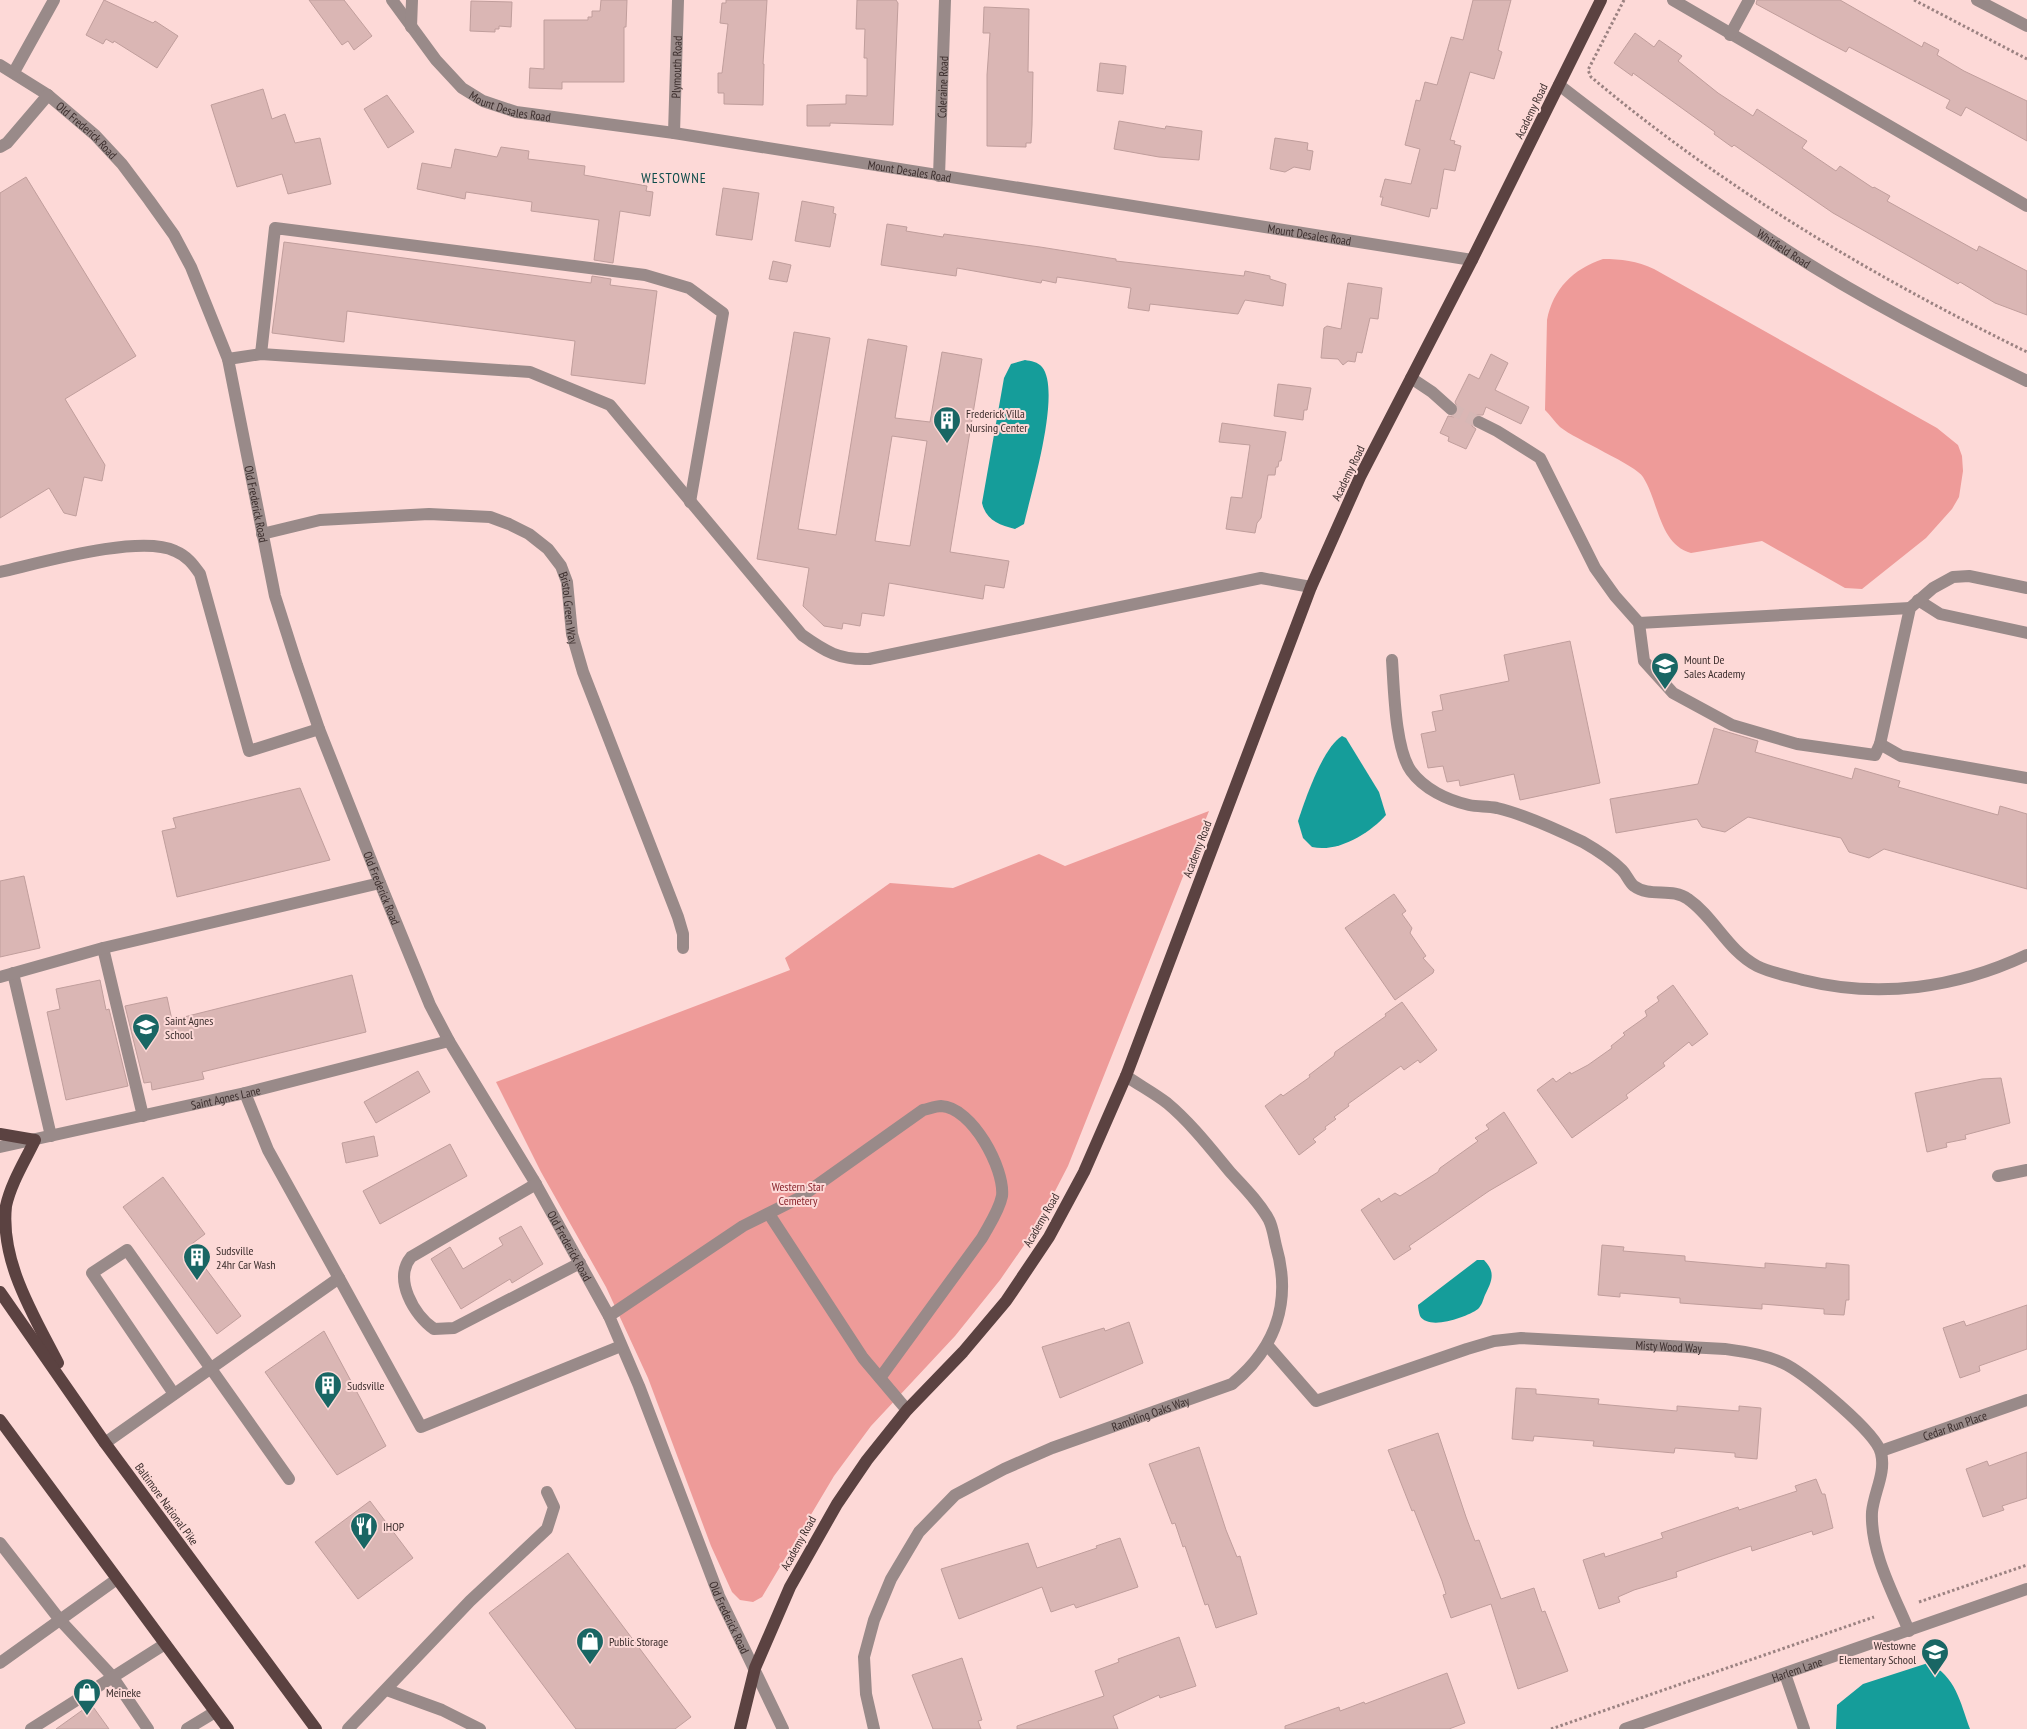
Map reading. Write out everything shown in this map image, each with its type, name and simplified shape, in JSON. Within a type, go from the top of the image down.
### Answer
[{"type":"main road","name":"Academy Road","points":[[740,1729],[755,1668],[790,1587],[812,1543],[867,1460],[907,1410],[963,1352],[1006,1301],[1049,1236],[1084,1172],[1126,1076],[1311,587],[1360,477],[1472,260],[1601,0]]},
{"type":"main road","points":[[0,1134],[35,1140],[15,1180],[6,1207],[4,1242],[13,1275],[79,1405]]},
{"type":"main road","name":"Baltimore National Pike","points":[[0,1292],[105,1443],[316,1729]]},
{"type":"main road","points":[[0,1420],[228,1729]]},
{"type":"main road","points":[[0,1425],[18,1446]]},
{"type":"street","points":[[14,72],[54,0]]},
{"type":"street","name":"Mount Desales Road","points":[[392,0],[436,60],[462,88],[483,101],[516,112],[674,133],[1472,260]]},
{"type":"street","points":[[411,27],[412,0]]},
{"type":"street","name":"Plymouth Road","points":[[674,133],[678,0]]},
{"type":"street","name":"Coleraine Road","points":[[939,176],[945,0]]},
{"type":"street","points":[[1673,0],[1730,35],[2027,206]]},
{"type":"street","points":[[1730,35],[1749,0]]},
{"type":"street","points":[[1977,0],[2027,26]]},
{"type":"street","name":"Old Frederick Road","points":[[0,65],[48,95],[95,135],[122,164],[174,236],[191,267],[228,360],[275,596],[319,729],[380,883],[430,1004],[449,1041],[536,1184],[609,1316],[639,1386],[719,1596],[783,1729]]},
{"type":"street","name":"Whitfield Road","points":[[1559,85],[1672,172],[1785,250],[1890,312],[2027,381]]},
{"type":"street","points":[[0,147],[7,143],[48,95]]},
{"type":"street","points":[[261,354],[275,228],[645,275],[689,288],[723,313],[690,502]]},
{"type":"street","points":[[228,360],[261,354],[530,372],[610,405],[802,634],[825,651],[847,660],[869,659],[1261,578],[1311,587]]},
{"type":"street","points":[[1411,378],[1451,409]]},
{"type":"street","points":[[1479,422],[1540,458],[1594,568],[1614,596],[1639,623],[1644,661],[1655,675],[1673,693],[1732,726],[1797,744],[1875,754],[1880,744],[1914,604],[1933,588],[1954,577],[1969,576],[2027,588]]},
{"type":"street","name":"Bristol Green Way","points":[[262,534],[320,520],[460,514],[490,517],[510,524],[529,534],[548,549],[561,566],[566,582],[572,634],[583,672],[678,917],[683,934],[683,948]]},
{"type":"street","points":[[0,572],[81,554],[148,544],[174,550],[190,560],[200,574],[248,751],[319,729]]},
{"type":"street","points":[[1639,623],[1914,604],[1940,614],[2027,633]]},
{"type":"street","points":[[1392,660],[1395,706],[1402,752],[1410,770],[1423,785],[1444,797],[1469,805],[1496,808],[1583,842],[1608,858],[1624,872],[1633,885],[1646,892],[1669,892],[1687,898],[1736,950],[1757,966],[1832,988],[1878,990],[1921,987],[1967,979],[2027,955]]},
{"type":"street","points":[[1880,744],[1901,756],[2027,778]]},
{"type":"street","points":[[0,977],[103,948],[380,883]]},
{"type":"street","points":[[103,948],[143,1116]]},
{"type":"street","points":[[13,973],[51,1136]]},
{"type":"street","name":"Saint Agnes Lane","points":[[0,1147],[245,1092],[449,1041]]},
{"type":"street","name":"Rambling Oaks Way","points":[[874,1729],[866,1694],[864,1657],[874,1620],[891,1579],[919,1532],[955,1496],[1004,1469],[1052,1448],[1232,1384],[1251,1369],[1268,1346],[1282,1302],[1282,1282],[1278,1252],[1269,1221],[1250,1194],[1188,1124],[1166,1103],[1126,1076]]},
{"type":"street","points":[[245,1092],[268,1150],[421,1427],[621,1346]]},
{"type":"street","points":[[609,1316],[743,1226],[799,1198],[922,1110],[942,1106],[962,1114],[980,1133],[994,1159],[1001,1179],[1002,1197],[994,1217],[982,1238],[880,1378]]},
{"type":"street","points":[[1998,1176],[2027,1170]]},
{"type":"street","points":[[536,1184],[411,1257],[406,1264],[403,1275],[407,1293],[417,1312],[434,1329],[445,1330],[454,1328],[580,1263]]},
{"type":"street","points":[[769,1214],[863,1358],[907,1410]]},
{"type":"street","points":[[174,1394],[92,1273],[127,1250],[289,1479]]},
{"type":"street","points":[[105,1443],[339,1278]]},
{"type":"street","name":"Misty Wood Way","points":[[1268,1346],[1316,1401],[1467,1348],[1521,1338],[1725,1349],[1757,1354],[1786,1365],[1814,1383],[1868,1432],[1881,1451]]},
{"type":"street","name":"Cedar Run Place","points":[[1881,1451],[2027,1400]]},
{"type":"street","points":[[1881,1451],[1882,1472],[1872,1512],[1874,1533],[1881,1562],[1909,1631]]},
{"type":"street","points":[[348,1729],[470,1601],[547,1529],[554,1508],[547,1492]]},
{"type":"street","points":[[0,1543],[60,1620],[112,1676],[148,1729]]},
{"type":"street","points":[[0,1662],[117,1579]]},
{"type":"street","name":"Harlem Lane","points":[[1624,1729],[2027,1589]]},
{"type":"street","points":[[31,1729],[164,1644]]},
{"type":"street","points":[[1785,1674],[1804,1729]]},
{"type":"street","points":[[387,1690],[442,1710],[480,1729]]},
{"type":"street","points":[[188,1729],[216,1712]]},
{"type":"path","points":[[1624,0],[1588,70],[1591,77],[1668,138],[1744,191],[1866,268],[2027,352]]},
{"type":"path","points":[[1914,0],[2027,59]]},
{"type":"path","points":[[1919,1602],[2027,1565]]},
{"type":"path","points":[[1551,1729],[1874,1617]]},
{"type":"green space","points":[[1603,259],[1629,261],[1654,269],[1937,428],[1958,445],[1962,456],[1963,471],[1959,497],[1952,509],[1926,538],[1862,589],[1845,588],[1762,541],[1691,553],[1680,548],[1666,532],[1643,477],[1618,459],[1560,427],[1545,410],[1547,320],[1550,309],[1559,290],[1566,282],[1582,268]]},
{"type":"green space","name":"Western Star Cemetery","points":[[1209,811],[1068,1166],[1036,1228],[1000,1280],[955,1336],[871,1426],[834,1476],[762,1597],[753,1602],[740,1600],[732,1592],[711,1546],[648,1378],[606,1287],[541,1172],[496,1082],[790,970],[785,958],[890,883],[953,888],[1039,854],[1065,866]]},
{"type":"water","points":[[1025,360],[1032,361],[1042,367],[1047,379],[1049,397],[1043,443],[1024,524],[1015,529],[1004,526],[990,518],[982,503],[1004,378],[1011,364]]},
{"type":"water","points":[[1342,736],[1346,738],[1379,792],[1386,815],[1353,840],[1332,847],[1312,847],[1303,838],[1298,821],[1322,762],[1328,751]]},
{"type":"water","points":[[1477,1260],[1484,1260],[1488,1264],[1492,1277],[1478,1309],[1466,1316],[1448,1321],[1431,1322],[1420,1316],[1418,1305]]},
{"type":"water","points":[[1928,1663],[1937,1668],[1951,1682],[1960,1700],[1970,1729],[1836,1729],[1837,1705],[1863,1684]]},
{"type":"building","points":[[104,0],[153,23],[155,21],[178,36],[157,68],[114,41],[113,43],[106,39],[103,44],[86,35]]},
{"type":"building","points":[[309,0],[344,0],[372,36],[354,50],[348,41],[342,45]]},
{"type":"building","points":[[601,0],[627,0],[626,27],[624,27],[624,82],[562,82],[562,89],[529,88],[530,68],[544,69],[544,20],[588,20],[588,17],[592,17],[592,11],[600,11]]},
{"type":"building","points":[[726,0],[767,0],[763,64],[763,105],[724,104],[724,93],[718,93],[718,73],[722,73],[728,24],[720,23],[722,3],[726,3]]},
{"type":"building","points":[[857,0],[896,0],[898,3],[893,125],[830,123],[830,126],[807,126],[807,105],[846,104],[846,95],[867,96],[867,58],[864,58],[865,29],[856,29]]},
{"type":"building","points":[[1473,0],[1511,0],[1498,50],[1502,52],[1494,79],[1470,72],[1450,140],[1455,141],[1454,144],[1461,146],[1455,171],[1444,169],[1437,209],[1431,208],[1429,217],[1381,205],[1383,197],[1380,197],[1385,179],[1411,184],[1420,149],[1405,145],[1416,100],[1420,101],[1425,82],[1437,85],[1451,37],[1463,40]]},
{"type":"building","points":[[1757,0],[1840,0],[1922,47],[1924,42],[1939,50],[1937,55],[1964,71],[2027,101],[2027,141],[1966,107],[1961,116],[1946,108],[1950,100],[1849,47],[1846,52],[1756,4]]},
{"type":"building","points":[[471,1],[512,2],[511,27],[499,26],[499,29],[495,29],[495,32],[470,31]]},
{"type":"building","points":[[984,7],[1029,9],[1028,72],[1033,72],[1032,125],[1031,143],[1026,143],[1026,147],[987,146],[987,75],[990,33],[983,33]]},
{"type":"building","points":[[1635,33],[1654,47],[1659,40],[1682,56],[1678,61],[1718,93],[1753,116],[1757,109],[1807,141],[1802,148],[1836,171],[1840,166],[1873,188],[1890,196],[1887,201],[1977,251],[1979,246],[2027,271],[2027,315],[1995,303],[1960,282],[1958,284],[1833,213],[1734,145],[1732,147],[1714,134],[1715,132],[1633,73],[1632,76],[1614,63]]},
{"type":"building","points":[[1100,63],[1126,66],[1123,94],[1097,91]]},
{"type":"building","points":[[263,89],[272,119],[285,114],[295,143],[320,138],[331,184],[288,194],[282,174],[237,187],[211,105]]},
{"type":"building","points":[[387,95],[414,132],[388,148],[364,109]]},
{"type":"building","points":[[1119,121],[1165,129],[1166,126],[1202,131],[1199,160],[1159,157],[1114,149]]},
{"type":"building","points":[[1275,138],[1308,143],[1307,150],[1313,151],[1310,170],[1294,167],[1285,172],[1270,169]]},
{"type":"building","points":[[501,147],[529,151],[528,159],[585,166],[584,175],[647,186],[646,191],[653,192],[650,216],[620,211],[613,263],[594,260],[599,220],[531,211],[532,202],[466,192],[465,199],[417,189],[422,163],[451,168],[455,149],[497,157]]},
{"type":"building","points":[[26,177],[136,356],[65,399],[105,465],[102,481],[84,477],[76,516],[64,513],[49,488],[0,518],[0,193]]},
{"type":"building","points":[[723,188],[759,193],[752,240],[716,235]]},
{"type":"building","points":[[802,201],[834,207],[833,213],[836,214],[830,247],[795,241]]},
{"type":"building","points":[[887,224],[907,227],[906,231],[943,237],[944,234],[1040,247],[1116,259],[1116,261],[1244,276],[1245,271],[1270,276],[1270,279],[1286,284],[1283,306],[1245,300],[1238,314],[1150,304],[1149,311],[1128,308],[1131,288],[1057,277],[1056,283],[1042,280],[1041,283],[957,268],[956,276],[881,265]]},
{"type":"building","points":[[284,242],[591,283],[592,276],[611,279],[610,285],[657,291],[645,384],[571,375],[575,341],[347,311],[344,342],[272,333]]},
{"type":"building","points":[[773,261],[791,265],[787,282],[769,279]]},
{"type":"building","points":[[1348,283],[1382,288],[1378,319],[1370,318],[1362,353],[1357,352],[1355,362],[1348,361],[1343,365],[1338,359],[1321,358],[1324,328],[1327,326],[1341,329]]},
{"type":"building","name":"Frederick Villa Nursing Center","points":[[794,332],[830,338],[798,529],[836,535],[868,339],[907,346],[895,418],[930,422],[942,352],[982,359],[950,552],[1009,561],[1004,588],[985,585],[983,599],[889,583],[884,616],[862,613],[860,626],[843,623],[842,629],[824,626],[803,606],[809,568],[757,559]],"holes":[[[892,436],[927,441],[910,546],[875,541]]]},
{"type":"building","points":[[1491,354],[1508,363],[1495,390],[1529,407],[1521,424],[1486,407],[1483,415],[1475,415],[1472,419],[1472,426],[1476,429],[1466,449],[1448,441],[1449,437],[1440,433],[1448,416],[1454,417],[1459,411],[1455,402],[1469,374],[1479,379]]},
{"type":"building","points":[[1278,384],[1311,388],[1303,420],[1274,416]]},
{"type":"building","points":[[1222,423],[1286,432],[1281,461],[1279,461],[1278,467],[1276,467],[1275,475],[1268,475],[1261,518],[1257,523],[1255,533],[1226,529],[1231,497],[1242,498],[1250,445],[1219,442]]},
{"type":"building","points":[[1570,641],[1600,783],[1520,800],[1514,774],[1460,786],[1459,780],[1447,782],[1443,766],[1428,768],[1421,734],[1436,731],[1432,712],[1443,710],[1440,695],[1509,681],[1504,655]]},
{"type":"building","points":[[1714,728],[1758,741],[1755,752],[1852,779],[1855,768],[1900,781],[1898,787],[1998,815],[2000,806],[2027,814],[2027,889],[1884,849],[1869,858],[1849,852],[1841,838],[1748,817],[1725,832],[1702,827],[1697,819],[1616,833],[1610,799],[1698,784]]},
{"type":"building","points":[[300,788],[330,860],[177,897],[162,831],[176,828],[173,818]]},
{"type":"building","points":[[24,876],[40,948],[0,957],[0,881]]},
{"type":"building","points":[[1394,894],[1406,911],[1402,914],[1412,928],[1410,933],[1426,956],[1423,958],[1434,970],[1433,973],[1395,1000],[1345,928]]},
{"type":"building","points":[[352,975],[366,1032],[202,1072],[204,1079],[152,1090],[151,1082],[144,1083],[125,1006],[167,997],[172,1020]]},
{"type":"building","points":[[100,980],[106,1010],[109,1009],[128,1086],[66,1100],[47,1012],[60,1009],[56,989]]},
{"type":"building","points":[[1673,985],[1708,1034],[1692,1046],[1689,1042],[1663,1063],[1665,1066],[1626,1095],[1628,1098],[1572,1138],[1537,1090],[1553,1078],[1556,1082],[1570,1072],[1571,1074],[1588,1065],[1612,1048],[1611,1046],[1625,1035],[1623,1033],[1647,1016],[1645,1011],[1659,1001],[1657,997]]},
{"type":"building","points":[[1402,1002],[1437,1050],[1420,1063],[1418,1060],[1404,1070],[1401,1066],[1348,1104],[1349,1106],[1334,1117],[1336,1119],[1325,1127],[1326,1129],[1313,1139],[1316,1142],[1299,1155],[1265,1106],[1310,1077],[1309,1075],[1334,1056],[1335,1052],[1386,1016],[1385,1014]]},
{"type":"building","points":[[418,1071],[430,1092],[376,1123],[364,1102]]},
{"type":"building","points":[[2001,1078],[2010,1123],[1965,1135],[1966,1139],[1946,1143],[1947,1147],[1927,1152],[1915,1093],[1982,1079]]},
{"type":"building","points":[[1504,1112],[1537,1163],[1489,1191],[1409,1246],[1411,1249],[1394,1260],[1361,1210],[1379,1198],[1381,1202],[1395,1193],[1400,1196],[1438,1172],[1440,1168],[1478,1141],[1475,1138],[1489,1129],[1486,1125]]},
{"type":"building","points":[[374,1136],[378,1156],[346,1163],[342,1143]]},
{"type":"building","points":[[450,1144],[467,1176],[380,1224],[363,1191]]},
{"type":"building","name":"Sudsville 24hr Car Wash","points":[[163,1177],[205,1234],[189,1246],[241,1316],[217,1334],[123,1207]]},
{"type":"building","points":[[521,1226],[543,1264],[512,1283],[510,1279],[461,1309],[431,1259],[450,1247],[463,1269],[503,1245],[499,1238]]},
{"type":"building","points":[[1602,1245],[1624,1247],[1623,1251],[1685,1256],[1685,1261],[1765,1268],[1765,1263],[1826,1268],[1826,1263],[1849,1265],[1849,1300],[1846,1300],[1844,1315],[1824,1314],[1824,1309],[1762,1304],[1762,1309],[1680,1303],[1680,1298],[1620,1293],[1620,1297],[1598,1295]]},
{"type":"building","points":[[2027,1305],[2027,1349],[1979,1366],[1980,1371],[1960,1378],[1943,1328],[1964,1321],[1966,1326]]},
{"type":"building","points":[[1129,1322],[1143,1363],[1060,1398],[1042,1347],[1104,1328],[1105,1331]]},
{"type":"building","name":"Sudsville","points":[[324,1331],[386,1446],[337,1475],[265,1372]]},
{"type":"building","points":[[1516,1388],[1536,1389],[1536,1394],[1599,1399],[1598,1404],[1677,1411],[1677,1406],[1739,1411],[1739,1406],[1761,1408],[1757,1459],[1735,1457],[1735,1453],[1675,1448],[1674,1453],[1593,1446],[1594,1441],[1534,1436],[1533,1441],[1512,1439]]},
{"type":"building","points":[[1438,1433],[1475,1541],[1479,1540],[1501,1599],[1534,1588],[1542,1612],[1545,1611],[1568,1671],[1518,1689],[1491,1604],[1451,1618],[1443,1595],[1446,1594],[1442,1581],[1388,1450]]},
{"type":"building","points":[[1199,1447],[1226,1530],[1237,1557],[1240,1556],[1257,1614],[1216,1628],[1208,1604],[1205,1605],[1185,1546],[1183,1547],[1175,1523],[1172,1524],[1149,1464]]},
{"type":"building","points":[[2027,1452],[2027,1498],[2002,1506],[2004,1510],[1983,1517],[1966,1469],[1987,1461],[1989,1466]]},
{"type":"building","points":[[1816,1479],[1822,1494],[1825,1494],[1833,1528],[1813,1535],[1812,1531],[1752,1551],[1751,1546],[1710,1560],[1676,1572],[1677,1577],[1618,1597],[1620,1602],[1599,1609],[1583,1560],[1604,1553],[1605,1557],[1663,1538],[1661,1533],[1738,1507],[1739,1510],[1797,1491],[1795,1486]]},
{"type":"building","name":"IHOP","points":[[370,1501],[413,1558],[358,1599],[315,1542]]},
{"type":"building","points":[[1120,1538],[1138,1587],[1076,1608],[1074,1604],[1051,1612],[1042,1587],[959,1619],[941,1569],[1028,1543],[1037,1568],[1097,1548],[1096,1546]]},
{"type":"building","name":"Public Storage","points":[[568,1553],[691,1717],[675,1729],[576,1729],[489,1613]]},
{"type":"building","points":[[1179,1637],[1196,1686],[1160,1698],[1159,1695],[1113,1716],[1118,1729],[1017,1729],[1017,1726],[1104,1696],[1095,1671],[1119,1662],[1118,1659]]},
{"type":"building","points":[[962,1658],[982,1720],[978,1721],[981,1729],[933,1729],[912,1675]]},
{"type":"building","points":[[1447,1673],[1465,1723],[1449,1729],[1285,1729],[1285,1726],[1339,1707],[1340,1711],[1364,1702],[1365,1704]]},
{"type":"building","name":"Meineke","points":[[91,1704],[109,1729],[56,1729]]},
{"type":"tunnel","points":[[1451,409],[1479,422]]},
{"type":"place","name":"Frederick Villa Nursing Center","points":[[947,444]]},
{"type":"place","name":"Mount De Sales Academy","points":[[1665,690]]},
{"type":"place","name":"Saint Agnes School","points":[[146,1051]]},
{"type":"place","name":"Sudsville 24hr Car Wash","points":[[197,1281]]},
{"type":"place","name":"Sudsville","points":[[328,1409]]},
{"type":"place","name":"IHOP","points":[[364,1550]]},
{"type":"place","name":"Public Storage","points":[[590,1665]]},
{"type":"place","name":"Westowne Elementary School","points":[[1935,1676]]},
{"type":"place","name":"Meineke","points":[[87,1716]]},
{"type":"district","name":"WESTOWNE","points":[[674,178]]}]
